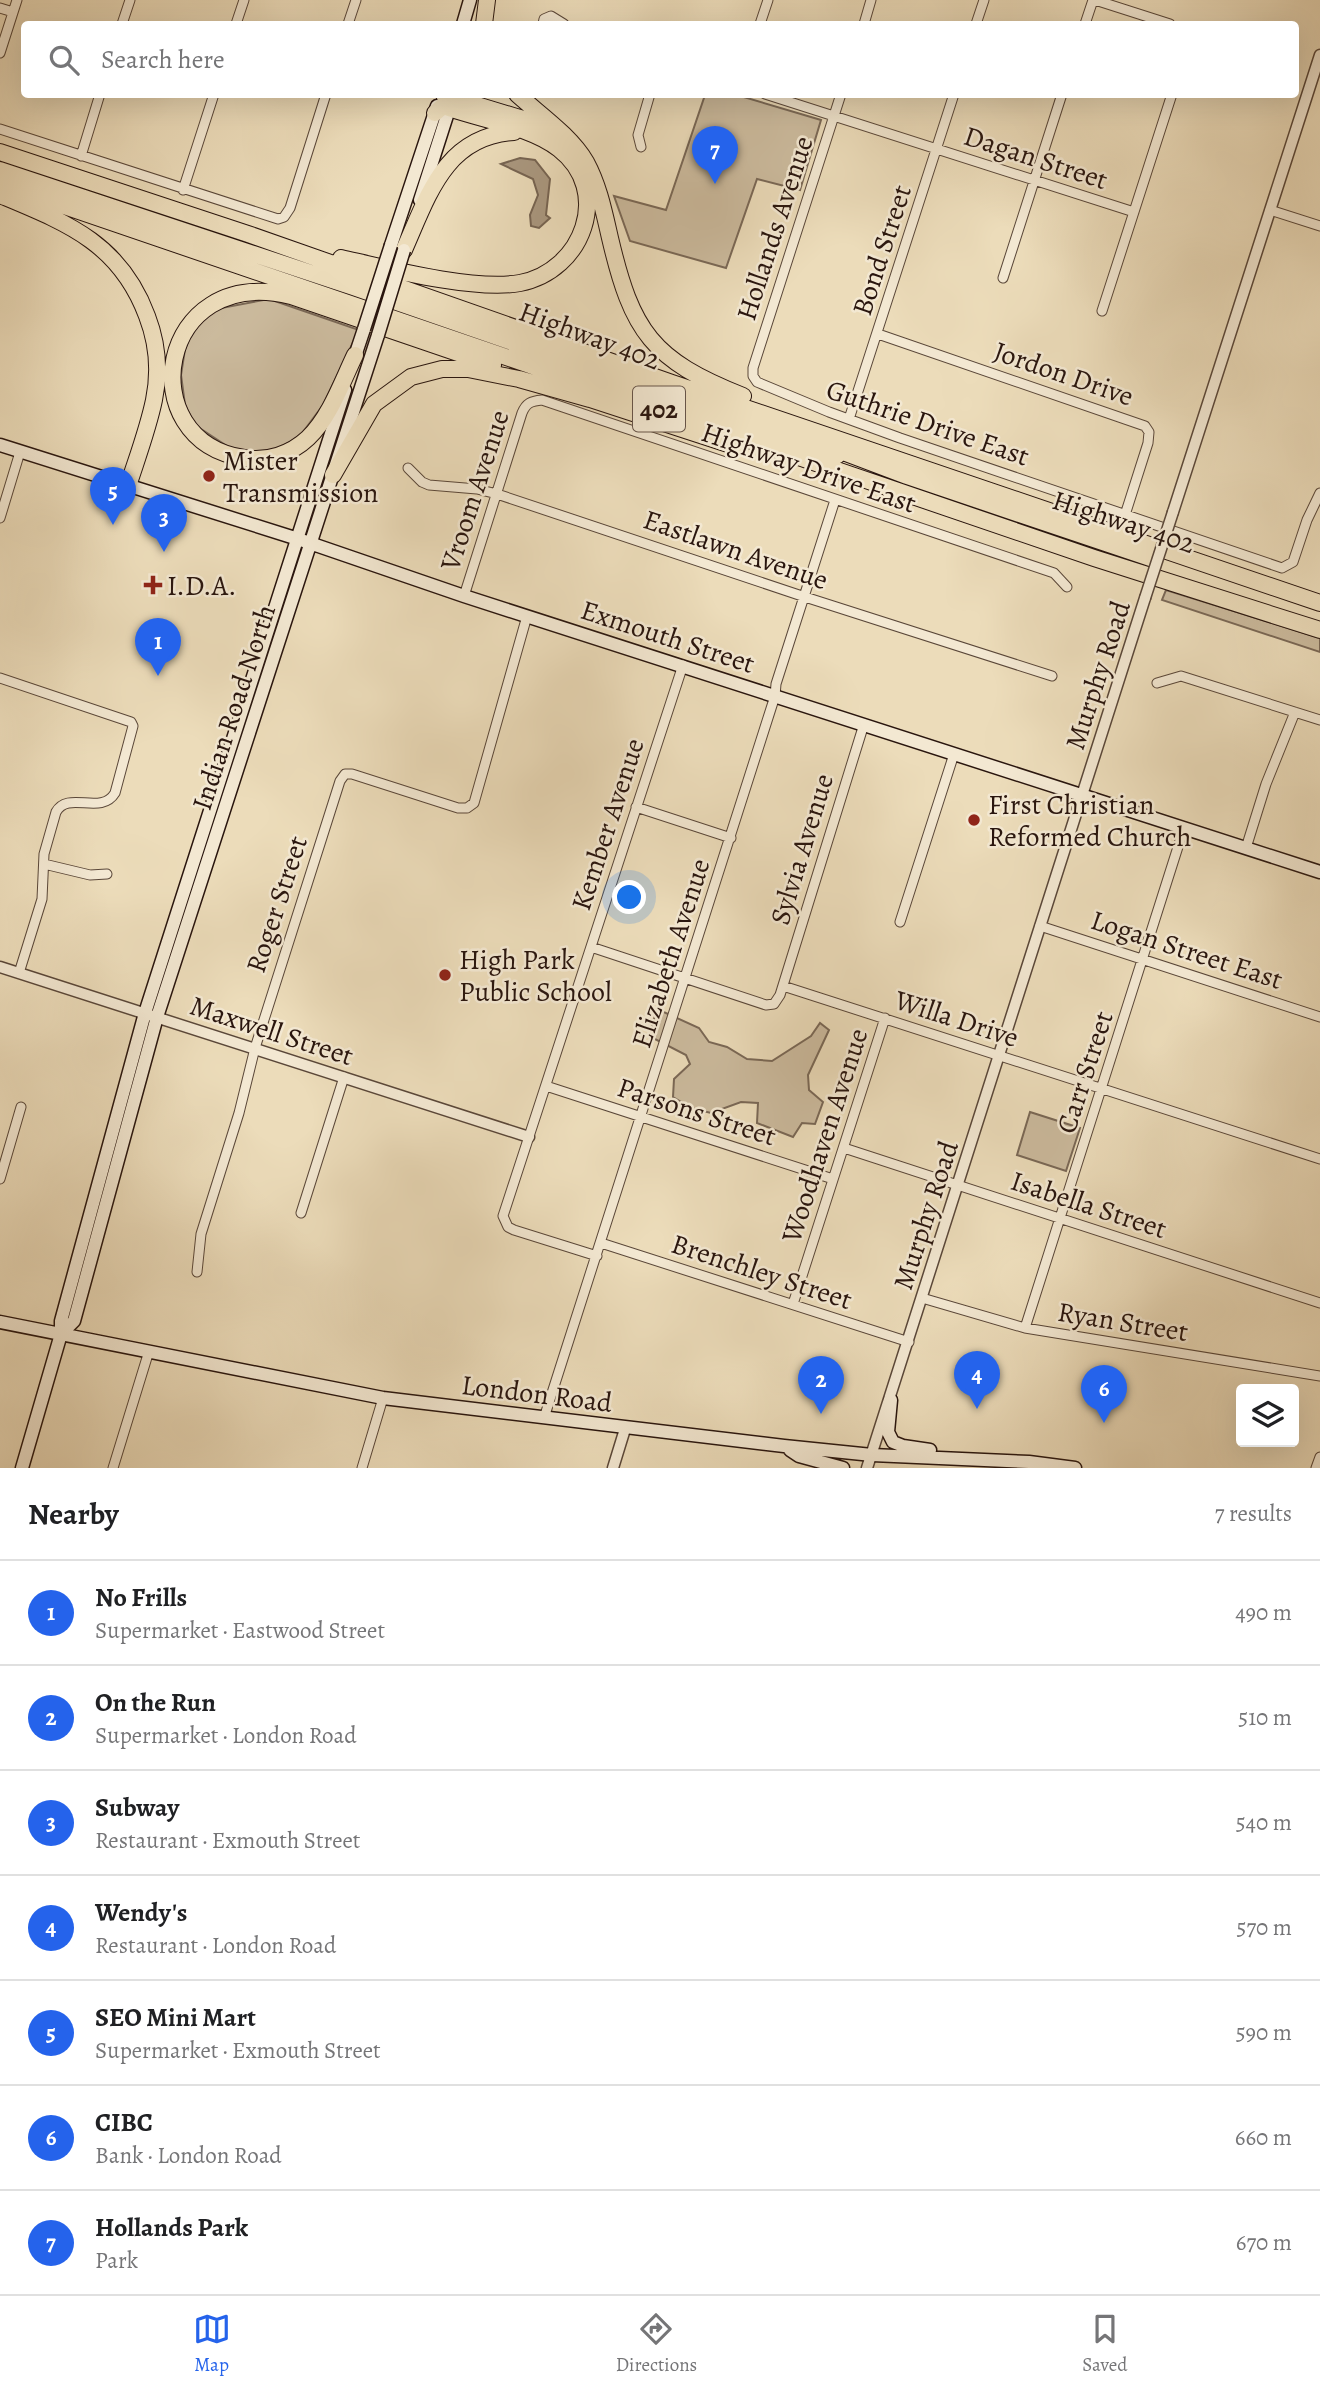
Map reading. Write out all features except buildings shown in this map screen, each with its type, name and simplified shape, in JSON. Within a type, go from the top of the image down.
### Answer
[{"type":"highway","points":[[484,21],[486,0]]},
{"type":"highway","points":[[521,98],[580,153],[600,193],[617,270],[629,304],[647,335],[667,357],[694,375],[725,389],[878,451]]},
{"type":"highway","points":[[446,101],[475,103],[564,136]]},
{"type":"highway","points":[[248,234],[346,259],[430,276],[496,284],[517,283],[536,278],[558,267],[574,249],[585,224],[587,202],[584,186],[574,164],[556,146],[446,101]]},
{"type":"highway","points":[[398,248],[456,154],[473,143],[496,134],[515,132],[535,136]]},
{"type":"highway","points":[[0,152],[248,234],[671,383],[1320,603]]},
{"type":"highway","name":"Highway 402","points":[[0,162],[387,291],[907,476],[1199,574],[1320,611]]},
{"type":"highway","points":[[0,170],[353,286],[821,449],[907,476]]},
{"type":"highway","name":"Highway 402","points":[[0,184],[1094,558],[1320,629]]},
{"type":"highway","points":[[0,195],[81,233],[119,265],[138,291],[151,326],[158,361],[154,399],[128,486]]},
{"type":"highway","points":[[355,355],[314,431],[299,446],[280,456],[258,460],[234,456],[208,444],[184,419],[173,386],[176,350],[184,332],[197,316],[222,298],[239,293],[261,291],[291,296],[590,399],[867,486],[983,526],[1094,558]]},
{"type":"highway","points":[[333,475],[374,404],[399,384],[420,373],[456,368],[481,371],[590,399]]},
{"type":"main road","points":[[464,21],[470,0]]},
{"type":"main road","points":[[477,21],[486,0]]},
{"type":"main road","name":"Indian Road North","points":[[151,1015],[312,544],[377,335],[398,248],[446,101]]},
{"type":"main road","name":"Indian Road North","points":[[22,1468],[61,1334],[74,1321],[151,1015],[355,355],[398,248]]},
{"type":"main road","name":"Exmouth Street","points":[[0,446],[298,539],[464,596],[1320,872]]},
{"type":"main road","name":"London Road","points":[[0,1322],[383,1398],[625,1429],[872,1455],[965,1457],[1074,1468]]},
{"type":"main road","points":[[891,1399],[888,1432],[894,1443],[965,1457]]},
{"type":"main road","points":[[784,1446],[799,1456],[842,1468]]},
{"type":"street","points":[[0,53],[17,0]]},
{"type":"street","points":[[123,21],[130,0]]},
{"type":"street","points":[[237,21],[244,0]]},
{"type":"street","points":[[349,21],[356,0]]},
{"type":"street","points":[[762,21],[768,0]]},
{"type":"street","points":[[865,21],[872,0]]},
{"type":"street","points":[[977,21],[984,0]]},
{"type":"street","points":[[1086,21],[1094,0],[1160,21]]},
{"type":"street","points":[[0,8],[13,12]]},
{"type":"street","points":[[544,21],[551,16],[559,21]]},
{"type":"street","name":"Murphy Road","points":[[867,1468],[1320,55]]},
{"type":"street","points":[[81,156],[99,98]]},
{"type":"street","points":[[183,190],[213,98]]},
{"type":"street","points":[[0,129],[273,219],[284,217],[290,208],[325,98]]},
{"type":"street","points":[[641,147],[638,135],[649,98]]},
{"type":"street","name":"Dagan Street","points":[[777,98],[1134,212]]},
{"type":"street","name":"Hollands Avenue","points":[[752,376],[840,98]]},
{"type":"street","name":"Bond Street","points":[[849,419],[953,98]]},
{"type":"street","points":[[1003,278],[1061,98]]},
{"type":"street","points":[[1102,311],[1171,98]]},
{"type":"street","points":[[1270,210],[1320,226]]},
{"type":"street","name":"Jordon Drive","points":[[878,334],[1146,426],[1149,432],[1148,443],[1125,515]]},
{"type":"street","name":"Guthrie Drive East","points":[[752,376],[757,382],[849,419],[1276,567],[1290,566],[1293,562],[1307,520],[1320,493]]},
{"type":"street","name":"Highway Drive East","points":[[531,401],[541,400],[1054,573],[1067,587]]},
{"type":"street","name":"Vroom Avenue","points":[[464,596],[522,413],[525,405],[531,401]]},
{"type":"street","points":[[0,518],[20,452]]},
{"type":"street","name":"Eastlawn Avenue","points":[[408,468],[429,485],[477,489],[497,494],[1052,676]]},
{"type":"street","name":"Elizabeth Avenue","points":[[544,1418],[731,838],[775,696],[776,684],[835,500]]},
{"type":"street","name":"Roger Street","points":[[197,1272],[201,1234],[239,1113],[255,1048],[340,781],[348,774],[458,808],[467,808],[474,803],[527,616]]},
{"type":"street","name":"Kember Avenue","points":[[597,1256],[514,1230],[505,1223],[503,1216],[682,665]]},
{"type":"street","points":[[1157,683],[1181,676],[1320,720]]},
{"type":"street","points":[[0,678],[127,720],[133,726],[111,799],[102,804],[68,803],[59,807],[45,849],[42,898],[19,973]]},
{"type":"street","points":[[1246,848],[1266,784],[1295,712]]},
{"type":"street","name":"Sylvia Avenue","points":[[783,986],[864,724]]},
{"type":"street","points":[[900,922],[954,754]]},
{"type":"street","points":[[636,807],[731,838]]},
{"type":"street","name":"Carr Street","points":[[1025,1328],[1184,828]]},
{"type":"street","points":[[44,864],[90,875],[107,874]]},
{"type":"street","name":"Logan Street East","points":[[1040,926],[1320,1017]]},
{"type":"street","points":[[591,947],[771,1005],[777,1000],[783,986]]},
{"type":"street","name":"Maxwell Street","points":[[0,967],[529,1137]]},
{"type":"street","name":"Willa Drive","points":[[783,986],[1320,1159]]},
{"type":"street","name":"Woodhaven Avenue","points":[[793,1304],[885,1018]]},
{"type":"street","points":[[301,1213],[344,1077]]},
{"type":"street","name":"Parsons Street","points":[[546,1086],[833,1179]]},
{"type":"street","points":[[0,1179],[21,1107]]},
{"type":"street","name":"Isabella Street","points":[[844,1148],[1320,1303]]},
{"type":"street","name":"Brenchley Street","points":[[601,1243],[909,1342]]},
{"type":"street","name":"Ryan Street","points":[[922,1298],[1025,1328],[1320,1376]]},
{"type":"street","points":[[113,1468],[149,1352]]},
{"type":"street","points":[[362,1468],[383,1398]]},
{"type":"street","points":[[613,1468],[625,1429]]},
{"type":"street","points":[[1317,1468],[1320,1457]]},
{"type":"shaded area","points":[[704,98],[747,98],[821,120],[800,190],[757,179],[726,268],[630,241],[614,196],[666,210]]},
{"type":"shaded area","points":[[520,158],[535,160],[550,179],[546,215],[550,218],[539,228],[531,226],[530,215],[538,195],[533,179],[501,164]]},
{"type":"shaded area","points":[[269,299],[359,330],[323,405],[300,436],[272,452],[236,452],[195,425],[185,405],[181,375],[185,349],[196,322],[216,309]]},
{"type":"shaded area","points":[[1166,590],[1320,638],[1320,652],[1162,600]]},
{"type":"shaded area","points":[[657,1009],[699,1028],[709,1042],[727,1047],[747,1059],[772,1061],[811,1036],[820,1023],[829,1030],[808,1075],[809,1090],[823,1102],[815,1124],[802,1123],[793,1137],[757,1123],[758,1103],[741,1102],[711,1113],[691,1108],[673,1097],[674,1079],[690,1064],[686,1055],[649,1036]]},
{"type":"shaded area","points":[[1030,1112],[1080,1128],[1066,1171],[1017,1155]]},
{"type":"place","name":"Hollands Park","points":[[715,184]]},
{"type":"place","name":"Mister Transmission","points":[[209,476]]},
{"type":"place","name":"SEO Mini Mart","points":[[113,525]]},
{"type":"place","name":"Subway","points":[[164,552]]},
{"type":"place","name":"I.D.A.","points":[[153,585]]},
{"type":"place","name":"No Frills","points":[[158,676]]},
{"type":"place","name":"First Christian Reformed Church","points":[[974,820]]},
{"type":"place","name":"High Park Public School","points":[[445,975]]},
{"type":"place","name":"Wendy's","points":[[977,1409]]},
{"type":"place","name":"On the Run","points":[[821,1414]]},
{"type":"place","name":"CIBC","points":[[1104,1423]]}]
